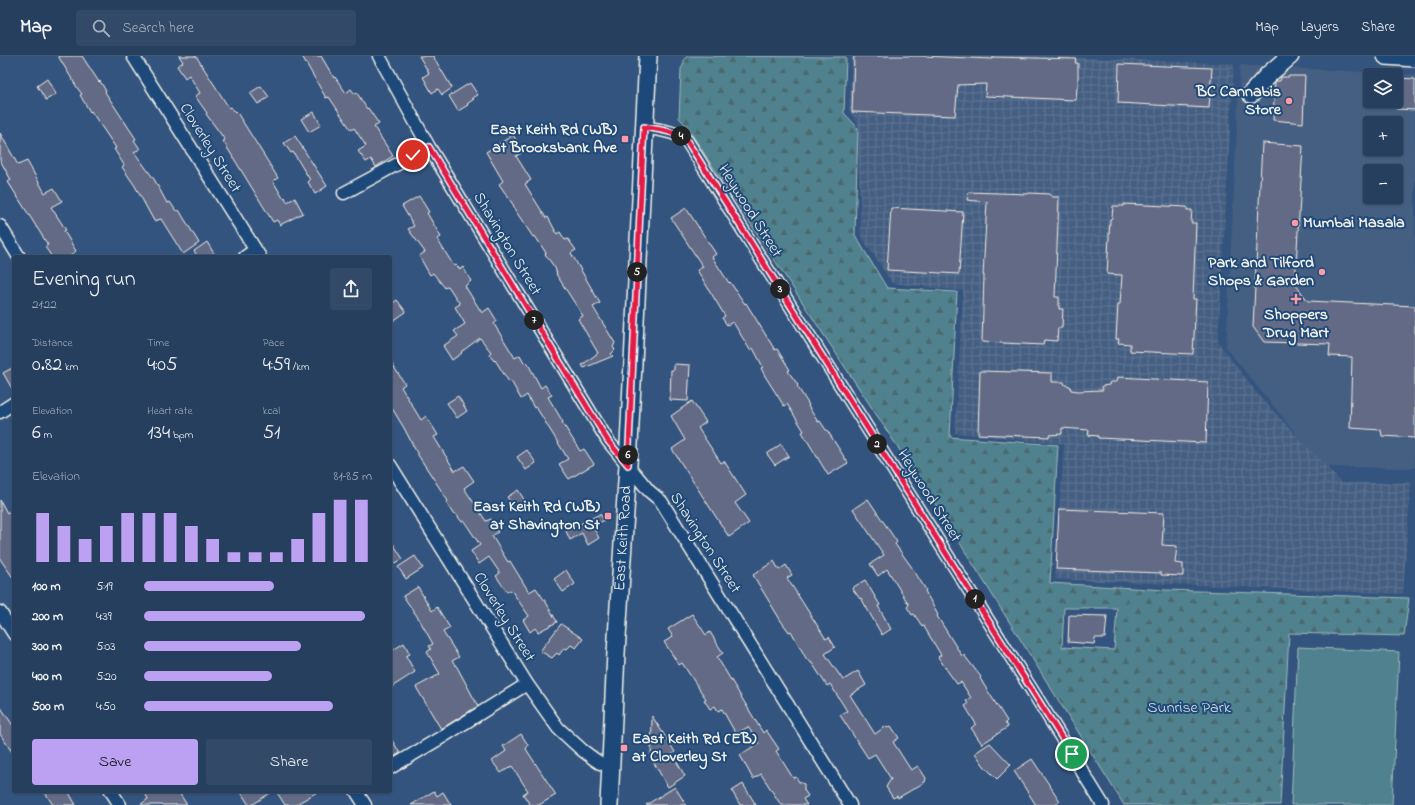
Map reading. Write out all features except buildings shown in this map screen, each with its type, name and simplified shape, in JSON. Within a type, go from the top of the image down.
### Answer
[{"type":"main road","name":"East Keith Road","points":[[609,805],[612,766],[616,653],[628,465],[648,56]]},
{"type":"main road","points":[[1251,94],[1269,74],[1290,56]]},
{"type":"main road","points":[[1386,56],[1415,58]]},
{"type":"street","name":"Cloverley Street","points":[[134,56],[258,254]]},
{"type":"street","name":"Shavington Street","points":[[379,56],[429,147],[608,441],[649,491],[661,501],[850,805]]},
{"type":"street","name":"Heywood Street","points":[[644,127],[675,133],[687,141],[1103,805]]},
{"type":"street","points":[[344,193],[429,147]]},
{"type":"street","points":[[0,226],[18,255]]},
{"type":"street","points":[[0,412],[12,404]]},
{"type":"street","name":"Cloverley Street","points":[[392,468],[527,684],[558,728],[588,755],[600,763],[612,766]]},
{"type":"street","points":[[0,612],[12,631]]},
{"type":"street","points":[[392,767],[527,684]]},
{"type":"street","points":[[112,793],[120,805]]},
{"type":"street","points":[[357,793],[365,805]]},
{"type":"shaded area","points":[[852,56],[1038,56],[1234,64],[1218,342],[1259,396],[1342,483],[1411,482],[1403,594],[1055,579],[1064,444],[955,433],[963,291],[892,283],[861,236],[858,124],[849,110]]},
{"type":"shaded area","name":"Park and Tilford Shops & Garden","points":[[1240,65],[1363,72],[1363,108],[1403,108],[1403,74],[1415,75],[1415,468],[1323,467],[1226,348]]},
{"type":"green space","name":"Sunrise Park","points":[[688,56],[846,57],[844,113],[858,128],[855,235],[887,288],[957,292],[950,437],[1058,445],[1050,583],[1166,590],[1409,598],[1404,636],[1289,633],[1280,805],[1124,805],[941,513],[685,124],[679,118],[681,69],[684,59]],"holes":[[[1064,608],[1117,608],[1114,650],[1062,647]]]},
{"type":"green space","points":[[1298,647],[1399,652],[1392,805],[1291,805]]},
{"type":"place","name":"BC Cannabis Store","points":[[1289,101]]},
{"type":"place","name":"East Keith Rd (WB) at Brooksbank Ave","points":[[625,139]]},
{"type":"place","name":"Mumbai Masala","points":[[1295,223]]},
{"type":"place","name":"Park and Tilford Shops & Garden","points":[[1322,272]]},
{"type":"place","name":"Shoppers Drug Mart","points":[[1296,299]]},
{"type":"place","name":"East Keith Rd (WB) at Shavington St","points":[[608,516]]},
{"type":"place","name":"East Keith Rd (EB) at Cloverley St","points":[[624,748]]},
{"type":"route","points":[[413,155],[429,147],[608,441],[628,465],[644,127],[675,133],[687,141],[1072,754]]}]
